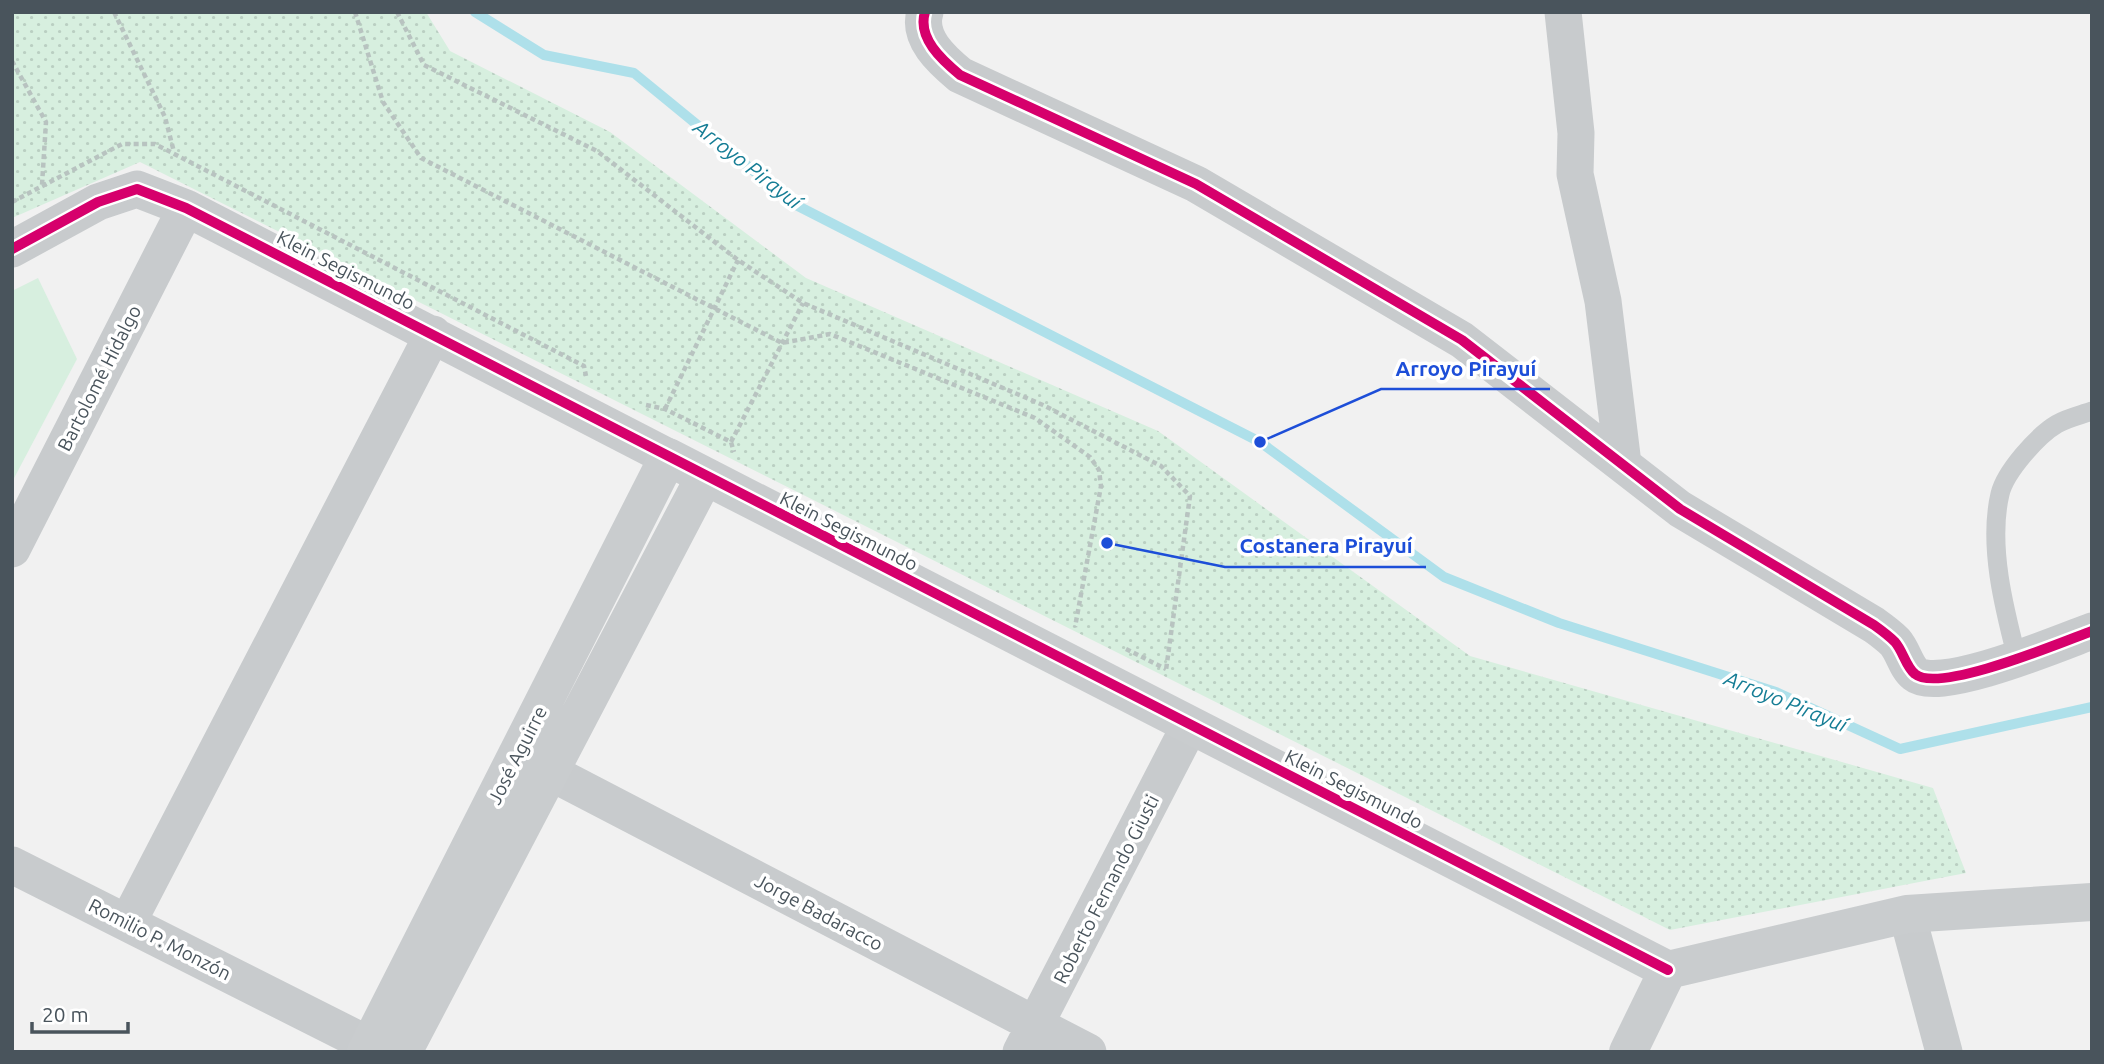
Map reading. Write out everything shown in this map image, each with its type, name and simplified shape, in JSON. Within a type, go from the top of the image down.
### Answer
[{"type":"street","points":[[925,12],[923,21],[935,54],[960,75],[1196,184],[1462,340],[1680,509],[1874,625],[1895,642],[1915,674],[1928,679],[1951,678],[2092,631]]},
{"type":"street","points":[[1563,12],[1577,133],[1575,174],[1603,301],[1623,464]]},
{"type":"street","name":"Klein Segismundo","points":[[12,248],[98,202],[137,189],[187,208],[705,477],[1668,970]]},
{"type":"street","name":"Bartolomé Hidalgo","points":[[12,549],[187,208]]},
{"type":"street","points":[[128,922],[433,334]]},
{"type":"street","name":"José Aguirre","points":[[381,1050],[668,457]]},
{"type":"street","name":"José Aguirre","points":[[381,1050],[550,772],[705,477]]},
{"type":"street","name":"Roberto Fernando Giusti","points":[[1028,1038],[1190,725]]},
{"type":"street","name":"Jorge Badaracco","points":[[550,772],[1028,1038],[1088,1052]]},
{"type":"street","name":"Romilio P. Monzón","points":[[12,865],[381,1050]]},
{"type":"street","points":[[1628,1052],[1668,970],[1907,914],[2092,902]]},
{"type":"street","points":[[1907,914],[1944,1052]]},
{"type":"lane","points":[[2017,658],[2000,593],[1997,529],[2000,492],[2022,455],[2057,424],[2092,411]]},
{"type":"path","points":[[114,12],[165,117],[174,153]]},
{"type":"path","points":[[355,12],[383,102],[421,158],[782,343],[831,334],[1035,418],[1090,457],[1099,470],[1101,486],[1073,631]]},
{"type":"path","points":[[397,12],[424,65],[597,151],[738,260],[803,303],[1043,405],[1161,466],[1190,496],[1165,677]]},
{"type":"path","points":[[12,61],[46,122],[42,186]]},
{"type":"path","points":[[665,409],[738,260]]},
{"type":"path","points":[[731,442],[803,303]]},
{"type":"green space","points":[[12,12],[426,12],[450,51],[610,132],[806,278],[1158,431],[1470,656],[1933,788],[1966,873],[1670,930],[140,162],[12,218]]},
{"type":"green space","points":[[38,278],[77,359],[12,482],[12,291]]},
{"type":"waterway","name":"Arroyo Pirayuí","points":[[475,12],[544,55],[634,73],[794,204],[1260,442],[1444,577],[1559,623],[1776,692],[1900,749],[2092,707]]},
{"type":"cycle path","points":[[925,12],[923,22],[928,39],[939,55],[960,75],[1196,184],[1462,340],[1680,509],[1874,625],[1895,642],[1915,674],[1928,678],[1974,672],[2092,631]]},
{"type":"cycle path","points":[[12,249],[98,202],[137,189],[186,208],[1668,970]]},
{"type":"place","name":"Arroyo Pirayuí","points":[[1260,442]]},
{"type":"place","name":"Costanera Pirayuí","points":[[1107,543]]}]
